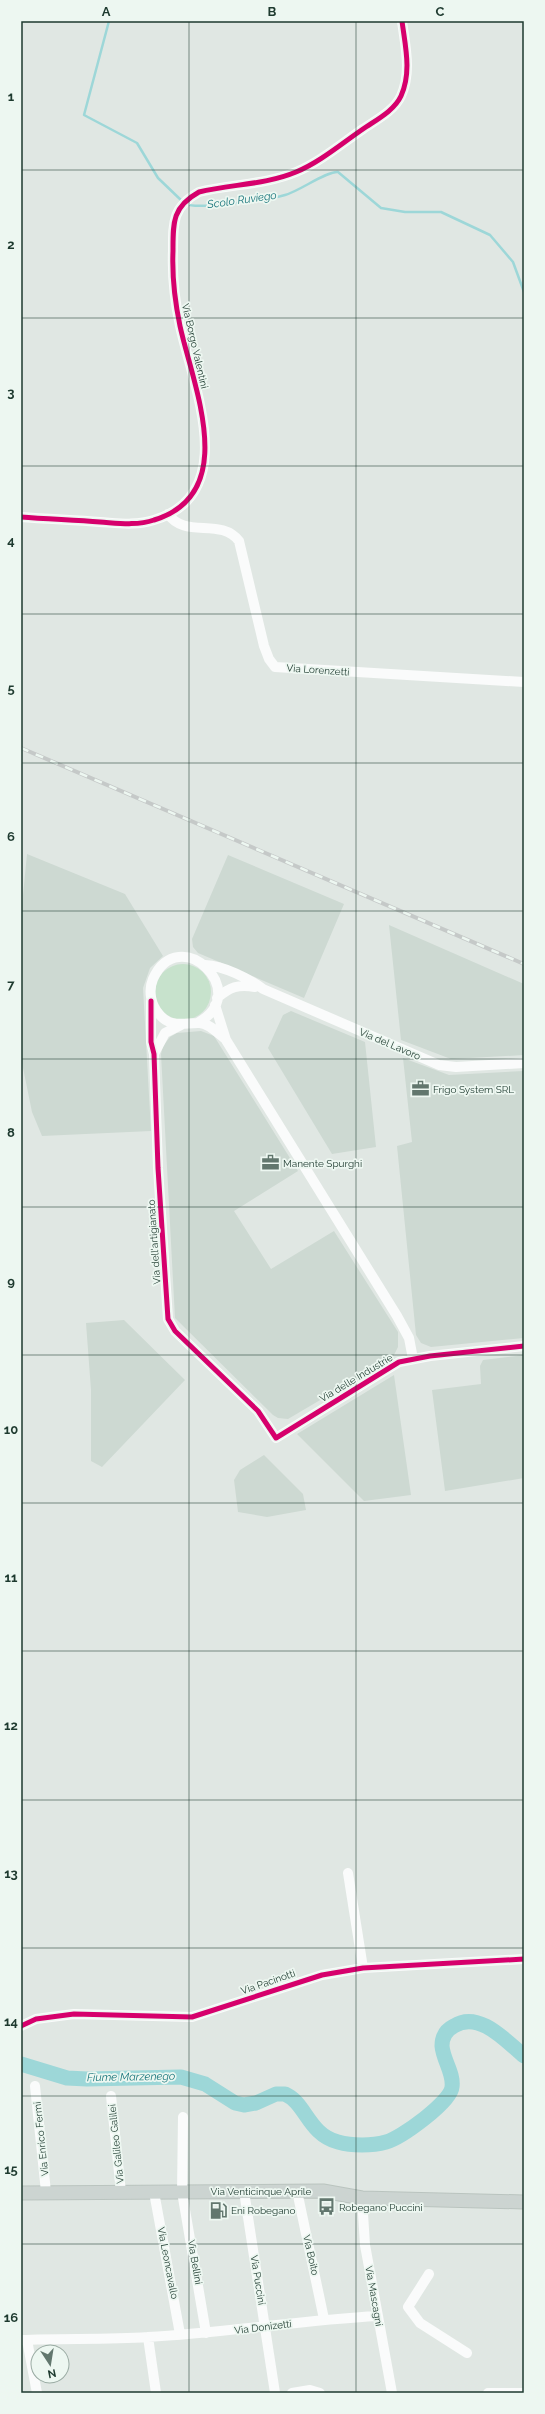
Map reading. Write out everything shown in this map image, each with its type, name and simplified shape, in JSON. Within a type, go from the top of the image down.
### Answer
[{"type":"main road","name":"Via Venticinque Aprile","points":[[21,2193],[323,2191],[362,2198],[524,2202]]},
{"type":"street","name":"Via Borgo Valentini","points":[[21,517],[134,523],[154,520],[168,514],[182,504],[198,482],[203,471],[207,448],[202,418],[176,304],[172,261],[173,224],[176,211],[191,196],[210,190],[271,180],[297,172],[385,113],[401,96],[406,78],[407,61],[402,21]]},
{"type":"street","name":"Via Lorenzetti","points":[[168,514],[172,520],[189,527],[227,530],[239,541],[264,646],[275,667],[524,682]]},
{"type":"street","name":"Via dell'artigianato","points":[[205,965],[189,958],[174,958],[156,973],[152,982],[151,1042],[154,1054],[158,1168],[168,1319],[175,1331],[258,1411],[276,1438]]},
{"type":"street","name":"Via del Lavoro","points":[[205,965],[213,965],[253,982],[263,989],[438,1065],[456,1067],[524,1063]]},
{"type":"street","points":[[205,965],[216,981],[216,1002],[226,1040]]},
{"type":"street","name":"Via del Lavoro","points":[[216,1002],[233,986],[242,985],[263,989]]},
{"type":"street","points":[[151,1001],[161,1017],[169,1022],[181,1025]]},
{"type":"street","points":[[199,1022],[208,1016],[216,1002]]},
{"type":"street","name":"Via dell'artigianato","points":[[154,1054],[165,1033],[181,1025],[199,1022]]},
{"type":"street","points":[[199,1022],[213,1028],[226,1040],[397,1316],[408,1338],[413,1358]]},
{"type":"street","name":"Via delle Industrie","points":[[276,1438],[392,1367],[413,1358],[524,1346]]},
{"type":"street","points":[[348,1873],[363,1968]]},
{"type":"street","name":"Via Pacinotti","points":[[21,2026],[36,2019],[74,2014],[192,2017],[304,1979],[363,1968],[524,1959]]},
{"type":"street","name":"Via Enrico Fermi","points":[[35,2086],[46,2192]]},
{"type":"street","name":"Via Galileo Galilei","points":[[111,2096],[121,2192]]},
{"type":"street","name":"Via Bellini","points":[[183,2117],[182,2192],[206,2333]]},
{"type":"street","name":"Via Puccini","points":[[244,2191],[275,2393]]},
{"type":"street","name":"Via Boito","points":[[297,2191],[319,2288],[324,2319]]},
{"type":"street","name":"Via Leoncavallo","points":[[154,2192],[180,2334]]},
{"type":"street","name":"Via Mascagni","points":[[362,2198],[362,2228],[392,2393]]},
{"type":"street","points":[[429,2274],[408,2307],[420,2323],[467,2353]]},
{"type":"street","name":"Via Donizetti","points":[[24,2340],[148,2337],[265,2327],[324,2319],[378,2316]]},
{"type":"street","points":[[148,2337],[156,2393]]},
{"type":"street","points":[[24,2340],[38,2393]]},
{"type":"street","points":[[292,2393],[310,2390],[320,2393]]},
{"type":"street","points":[[488,2393],[524,2392]]},
{"type":"shaded area","points":[[27,854],[125,894],[163,956],[150,968],[143,988],[151,1131],[42,1136],[32,1112],[21,1058],[21,916]]},
{"type":"shaded area","points":[[228,855],[344,904],[304,998],[198,953],[193,947],[192,939]]},
{"type":"shaded area","points":[[389,925],[524,984],[524,1055],[451,1059],[401,1040]]},
{"type":"shaded area","points":[[291,1011],[365,1042],[376,1147],[332,1154],[268,1048],[283,1015]]},
{"type":"shaded area","points":[[201,1031],[214,1036],[298,1171],[234,1211],[271,1269],[334,1231],[398,1332],[398,1347],[394,1355],[388,1360],[288,1419],[278,1418],[273,1415],[175,1318],[161,1054],[163,1046],[170,1037],[177,1033]]},
{"type":"shaded area","points":[[403,1058],[449,1075],[524,1071],[524,1338],[431,1347],[421,1343],[416,1335],[397,1146],[412,1142]]},
{"type":"shaded area","points":[[124,1320],[185,1380],[102,1467],[91,1461],[91,1390],[86,1323]]},
{"type":"shaded area","points":[[524,1355],[524,1478],[445,1491],[432,1390],[481,1384],[480,1366],[483,1360]]},
{"type":"shaded area","points":[[394,1375],[411,1495],[364,1501],[297,1434]]},
{"type":"shaded area","points":[[264,1455],[303,1494],[306,1510],[267,1517],[238,1512],[234,1480],[240,1470]]},
{"type":"green space","points":[[177,964],[189,964],[199,968],[207,976],[211,986],[211,998],[207,1008],[199,1016],[189,1020],[177,1020],[167,1016],[159,1008],[155,998],[155,986],[159,976],[167,968]]},
{"type":"waterway","name":"Scolo Ruviego","points":[[109,21],[84,115],[137,143],[158,178],[182,201]]},
{"type":"waterway","name":"Scolo Ruviego","points":[[187,204],[193,206],[218,205],[277,197],[291,193],[327,175],[338,172],[381,208],[405,212],[441,212],[490,235],[513,262],[524,292]]},
{"type":"waterway","name":"Fiume Marzenego","points":[[21,2064],[67,2078],[181,2077],[205,2084],[235,2103],[244,2105],[256,2103],[276,2094],[285,2094],[298,2104],[314,2126],[328,2138],[338,2142],[362,2145],[386,2142],[402,2134],[435,2110],[449,2094],[452,2087],[452,2082],[444,2056],[442,2043],[447,2032],[454,2026],[463,2022],[473,2022],[492,2029],[524,2056]]},
{"type":"railway","points":[[21,748],[524,964]]},
{"type":"cycle path","points":[[21,517],[133,524],[147,522],[181,507],[197,487],[204,463],[204,436],[194,378],[180,326],[173,279],[173,232],[179,210],[190,198],[199,192],[260,182],[284,176],[305,168],[389,111],[401,96],[406,78],[407,58],[402,21]]},
{"type":"cycle path","points":[[151,1001],[151,1042],[154,1054],[158,1168],[168,1319],[175,1331],[258,1411],[276,1438],[399,1362],[430,1356],[524,1346]]},
{"type":"cycle path","points":[[21,2026],[36,2019],[74,2014],[192,2017],[322,1975],[363,1968],[524,1959]]},
{"type":"place","name":"Frigo System SRL","points":[[420,1089]]},
{"type":"place","name":"Manente Spurghi","points":[[270,1163]]},
{"type":"place","name":"Robegano Puccini","points":[[326,2207]]},
{"type":"place","name":"Eni Robegano","points":[[218,2210]]}]
